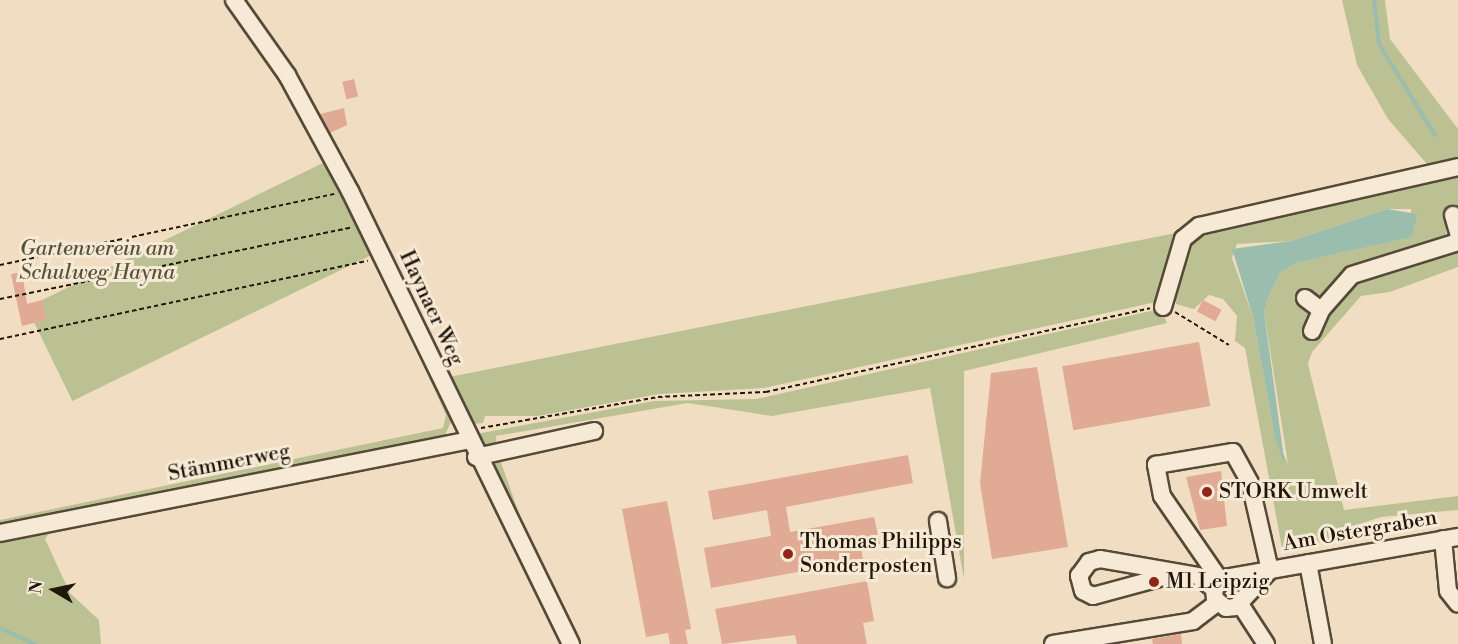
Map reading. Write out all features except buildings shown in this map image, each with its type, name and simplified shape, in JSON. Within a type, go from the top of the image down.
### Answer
[{"type":"street","name":"Haynaer Weg","points":[[234,0],[287,75],[350,191],[476,457],[571,644]]},
{"type":"street","points":[[1163,307],[1183,239],[1199,226],[1458,167]]},
{"type":"street","points":[[1453,215],[1458,233]]},
{"type":"street","points":[[1312,331],[1321,310],[1352,275],[1458,242]]},
{"type":"street","points":[[1305,298],[1321,310]]},
{"type":"street","points":[[476,457],[594,431]]},
{"type":"street","name":"Stämmerweg","points":[[0,533],[466,436]]},
{"type":"street","points":[[1266,644],[1240,604],[1226,608],[1162,496],[1156,465],[1233,452],[1250,483],[1270,570]]},
{"type":"street","points":[[938,521],[947,578]]},
{"type":"street","points":[[1450,538],[1448,591],[1458,604]]},
{"type":"street","name":"Am Ostergraben","points":[[1217,591],[1270,570],[1450,538]]},
{"type":"street","points":[[1178,573],[1093,596],[1083,591],[1079,576],[1089,562],[1100,559],[1198,576],[1217,591]]},
{"type":"street","points":[[1308,563],[1323,644]]},
{"type":"street","name":"Am Ostergraben","points":[[1240,604],[1270,570]]},
{"type":"street","points":[[1053,644],[1193,621],[1217,591]]},
{"type":"path","points":[[0,265],[350,191]]},
{"type":"path","points":[[0,299],[366,224]]},
{"type":"path","points":[[0,339],[382,257]]},
{"type":"path","points":[[466,436],[658,397],[766,392],[1163,307],[1229,345]]},
{"type":"green space","points":[[1342,0],[1385,0],[1390,39],[1458,129],[1458,162],[1433,171],[1388,119],[1357,65]]},
{"type":"green space","points":[[327,161],[373,254],[72,401],[27,307]]},
{"type":"green space","points":[[1458,171],[1458,213],[1455,204],[1444,211],[1447,240],[1360,263],[1337,276],[1322,296],[1303,289],[1296,297],[1309,312],[1301,335],[1309,337],[1351,283],[1458,250],[1458,267],[1390,292],[1361,296],[1312,352],[1308,364],[1344,510],[1458,496],[1458,510],[1381,517],[1338,531],[1331,541],[1282,548],[1245,348],[1235,341],[1237,316],[1223,299],[1209,295],[1194,309],[1176,304],[1174,290],[1194,234]],"holes":[[[1387,209],[1411,209],[1411,237],[1296,263],[1281,272],[1269,295],[1264,312],[1288,464],[1274,433],[1253,317],[1232,258],[1237,244],[1291,241]]]},
{"type":"green space","points":[[1181,232],[1156,302],[764,388],[659,394],[538,416],[485,416],[483,423],[474,424],[449,377]]},
{"type":"green space","points":[[389,289],[452,420],[444,437],[0,527],[0,520],[443,428],[446,415]]},
{"type":"green space","points":[[1151,311],[1163,314],[1167,323],[964,371],[964,579],[930,388],[772,416],[688,403],[496,436],[497,446],[489,447],[478,444],[476,434],[654,401],[756,399]]},
{"type":"green space","points":[[499,457],[524,527],[556,590],[490,463]]},
{"type":"green space","points":[[51,531],[45,539],[70,593],[99,620],[101,644],[0,644],[0,542]]},
{"type":"shaded area","points":[[1387,209],[1417,214],[1412,237],[1296,263],[1281,272],[1269,295],[1264,312],[1285,466],[1274,433],[1253,317],[1232,249],[1291,241]]},
{"type":"waterway","points":[[1374,0],[1379,44],[1435,135]]},
{"type":"waterway","points":[[0,628],[35,644]]},
{"type":"place","name":"STORK Umwelt","points":[[1207,492]]},
{"type":"place","name":"Thomas Philipps Sonderposten","points":[[788,554]]},
{"type":"place","name":"M1 Leipzig","points":[[1154,582]]},
{"type":"park label","name":"Gartenverein am Schulweg Hayna","points":[[97,261]]}]
